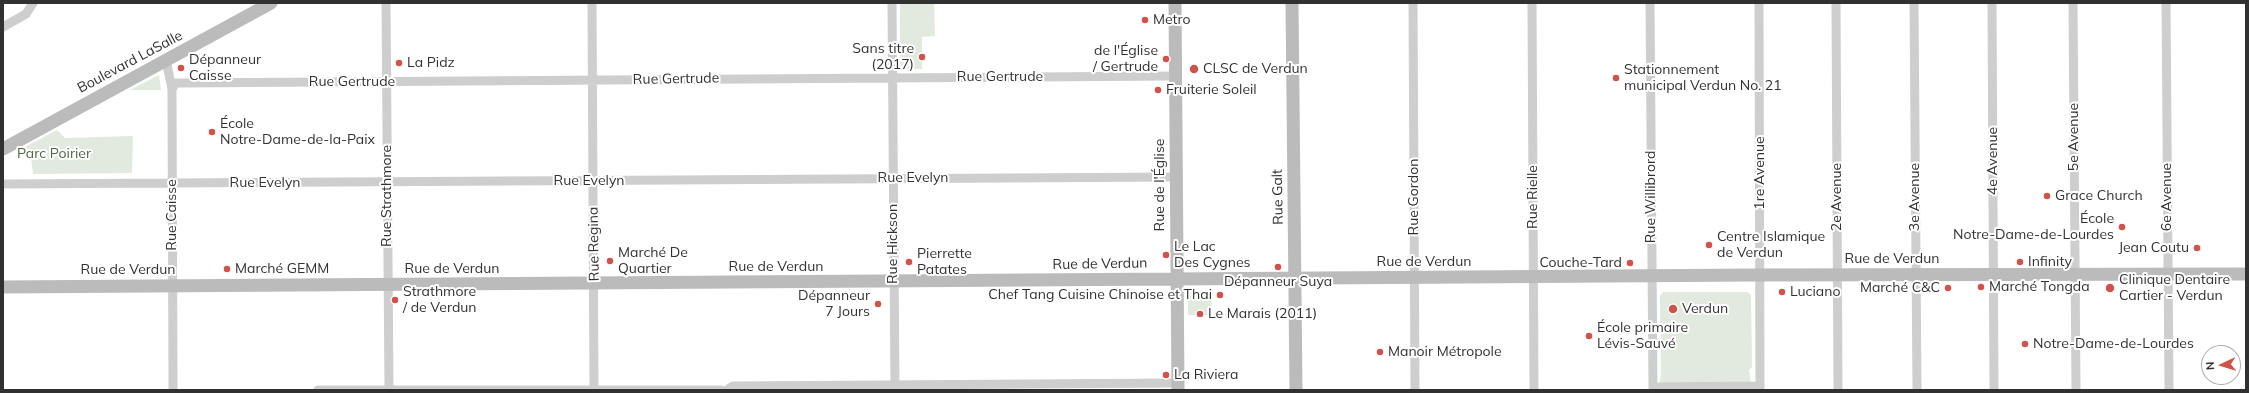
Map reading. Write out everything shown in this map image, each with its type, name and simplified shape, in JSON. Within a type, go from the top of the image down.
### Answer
[{"type":"street","points":[[3,27],[26,14],[33,3]]},
{"type":"street","name":"Boulevard LaSalle","points":[[3,149],[271,3]]},
{"type":"street","name":"Rue Strathmore","points":[[386,3],[389,390]]},
{"type":"street","name":"Rue Regina","points":[[592,3],[594,389]]},
{"type":"street","name":"Rue Hickson","points":[[892,3],[895,387]]},
{"type":"street","name":"Rue de l'Église","points":[[1175,3],[1177,387]]},
{"type":"street","name":"Rue Galt","points":[[1292,3],[1296,390]]},
{"type":"street","name":"Rue Gordon","points":[[1413,3],[1415,390]]},
{"type":"street","name":"Rue Rielle","points":[[1532,3],[1534,390]]},
{"type":"street","name":"Rue Willibrord","points":[[1650,3],[1653,388]]},
{"type":"street","name":"1re Avenue","points":[[1759,3],[1760,388]]},
{"type":"street","name":"2e Avenue","points":[[1836,3],[1838,390]]},
{"type":"street","name":"3e Avenue","points":[[1914,3],[1917,390]]},
{"type":"street","name":"4e Avenue","points":[[1992,3],[1994,390]]},
{"type":"street","name":"5e Avenue","points":[[2073,3],[2076,390]]},
{"type":"street","name":"6e Avenue","points":[[2166,3],[2169,390]]},
{"type":"street","name":"Rue Caisse","points":[[166,60],[174,86],[172,183],[173,390]]},
{"type":"street","name":"Rue Gertrude","points":[[174,86],[386,82],[1175,76]]},
{"type":"street","name":"Rue Evelyn","points":[[3,184],[1176,177]]},
{"type":"street","name":"Rue de Verdun","points":[[3,287],[1534,278],[1760,275],[2246,274]]},
{"type":"street","points":[[727,390],[733,386],[1177,387]]},
{"type":"street","points":[[1653,388],[1760,388]]},
{"type":"street","points":[[318,390],[721,390]]},
{"type":"green space","points":[[900,3],[934,3],[935,36],[922,37],[922,69],[902,69],[900,67]]},
{"type":"green space","points":[[159,75],[161,90],[130,90]]},
{"type":"green space","name":"Parc Poirier","points":[[57,130],[65,138],[133,136],[132,173],[33,174],[31,157],[25,147]]},
{"type":"green space","points":[[1188,291],[1211,291],[1212,315],[1188,315]]},
{"type":"green space","points":[[1663,292],[1748,292],[1751,295],[1752,367],[1749,370],[1752,390],[1659,390],[1661,371],[1660,296]]},
{"type":"place","name":"Metro","points":[[1145,20]]},
{"type":"place","name":"Sans titre (2017)","points":[[922,57]]},
{"type":"place","name":"de l'Église / Gertrude","points":[[1166,59]]},
{"type":"place","name":"La Pidz","points":[[399,63]]},
{"type":"place","name":"Dépanneur Caisse","points":[[181,68]]},
{"type":"place","name":"CLSC de Verdun","points":[[1194,69]]},
{"type":"place","name":"Stationnement municipal Verdun No. 21","points":[[1616,78]]},
{"type":"place","name":"Fruiterie Soleil","points":[[1158,90]]},
{"type":"place","name":"École Notre-Dame-de-la-Paix","points":[[212,132]]},
{"type":"place","name":"Grace Church","points":[[2047,196]]},
{"type":"place","name":"École Notre-Dame-de-Lourdes","points":[[2122,227]]},
{"type":"place","name":"Centre Islamique de Verdun","points":[[1709,245]]},
{"type":"place","name":"Jean Coutu","points":[[2197,248]]},
{"type":"place","name":"Le Lac Des Cygnes","points":[[1166,255]]},
{"type":"place","name":"Marché De Quartier","points":[[610,261]]},
{"type":"place","name":"Pierrette Patates","points":[[909,262]]},
{"type":"place","name":"Infinity","points":[[2020,262]]},
{"type":"place","name":"Couche-Tard","points":[[1630,263]]},
{"type":"place","name":"Dépanneur Suya","points":[[1278,267]]},
{"type":"place","name":"Marché GEMM","points":[[227,269]]},
{"type":"place","name":"Marché Tongda","points":[[1981,287]]},
{"type":"place","name":"Marché C&C","points":[[1948,288]]},
{"type":"place","name":"Clinique Dentaire Cartier - Verdun","points":[[2110,288]]},
{"type":"place","name":"Luciano","points":[[1782,292]]},
{"type":"place","name":"Chef Tang Cuisine Chinoise et Thai","points":[[1220,295]]},
{"type":"place","name":"Strathmore / de Verdun","points":[[395,300]]},
{"type":"place","name":"Dépanneur 7 Jours","points":[[878,304]]},
{"type":"place","name":"Verdun","points":[[1673,309]]},
{"type":"place","name":"Le Marais (2011)","points":[[1200,314]]},
{"type":"place","name":"École primaire Lévis-Sauvé","points":[[1589,336]]},
{"type":"place","name":"Notre-Dame-de-Lourdes","points":[[2025,344]]},
{"type":"place","name":"Manoir Métropole","points":[[1380,352]]},
{"type":"place","name":"La Riviera","points":[[1166,375]]}]
